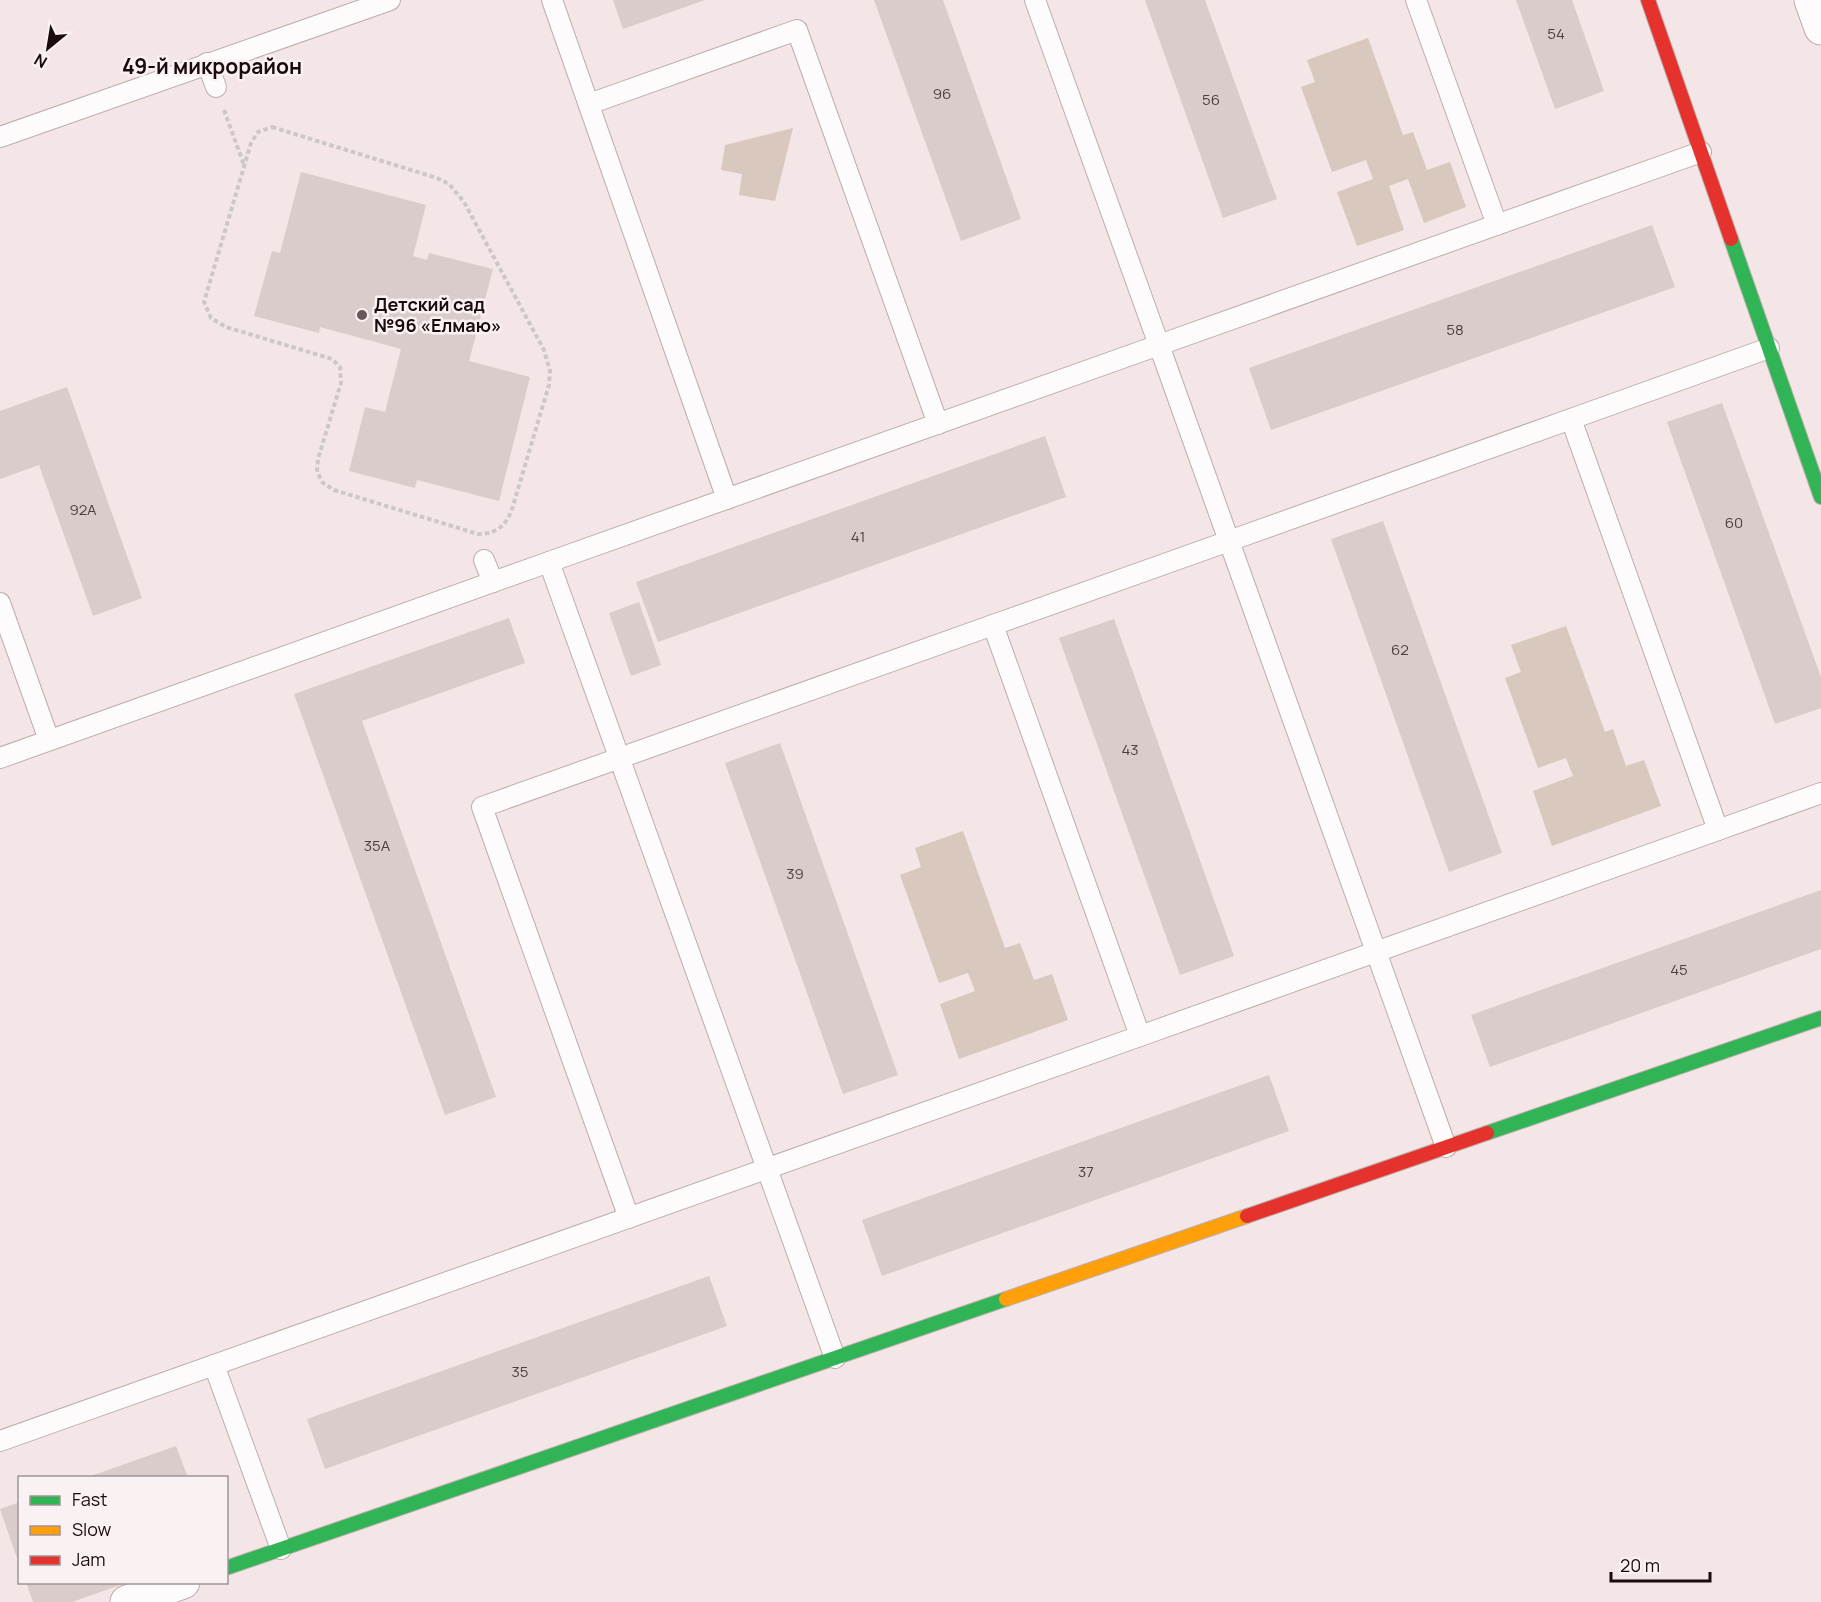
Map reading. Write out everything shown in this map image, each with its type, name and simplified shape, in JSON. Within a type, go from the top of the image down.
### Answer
[{"type":"street","points":[[1648,0],[1821,497]]},
{"type":"street","points":[[1811,0],[1821,28]]},
{"type":"street","points":[[228,1567],[1821,1018]]},
{"type":"street","points":[[127,1602],[177,1584]]},
{"type":"lane","points":[[0,137],[390,0]]},
{"type":"lane","points":[[552,0],[727,499]]},
{"type":"lane","points":[[1035,0],[1446,1147]]},
{"type":"lane","points":[[1416,0],[1497,225]]},
{"type":"lane","points":[[589,104],[797,30],[938,424]]},
{"type":"lane","points":[[207,63],[216,87]]},
{"type":"lane","points":[[0,758],[1701,152]]},
{"type":"lane","points":[[629,1218],[482,807],[1769,348]]},
{"type":"lane","points":[[1571,419],[1718,830]]},
{"type":"lane","points":[[484,560],[493,582]]},
{"type":"lane","points":[[549,562],[835,1358]]},
{"type":"lane","points":[[0,603],[49,740]]},
{"type":"lane","points":[[993,625],[1140,1036]]},
{"type":"lane","points":[[0,1441],[1821,793]]},
{"type":"lane","points":[[214,1365],[280,1549]]},
{"type":"path","points":[[216,87],[244,166],[204,302],[211,318],[226,327],[333,359],[340,367],[341,382],[318,459],[317,472],[323,483],[334,490],[478,534],[488,534],[502,528],[512,509],[549,384],[550,371],[544,350],[458,192],[437,178],[272,127],[258,132],[251,143],[244,166]]},
{"type":"shaded area","points":[[1368,38],[1403,135],[1413,132],[1427,170],[1450,162],[1466,207],[1424,223],[1408,179],[1389,186],[1404,230],[1357,246],[1337,192],[1373,179],[1366,160],[1332,172],[1301,87],[1315,82],[1307,60]]},
{"type":"shaded area","points":[[793,128],[775,201],[739,195],[742,174],[721,170],[725,145]]},
{"type":"shaded area","points":[[1566,626],[1605,732],[1613,729],[1626,766],[1644,760],[1661,806],[1552,846],[1533,791],[1573,776],[1566,758],[1538,768],[1505,678],[1521,672],[1511,645]]},
{"type":"shaded area","points":[[963,831],[1005,948],[1020,943],[1034,980],[1052,974],[1068,1020],[959,1059],[940,1004],[975,991],[968,973],[939,983],[900,875],[921,867],[915,848]]},
{"type":"building","points":[[613,0],[705,0],[623,29]]},
{"type":"building","points":[[874,0],[943,0],[1021,219],[961,241]]},
{"type":"building","points":[[1145,0],[1205,0],[1277,199],[1223,218]]},
{"type":"building","points":[[1516,0],[1572,0],[1604,91],[1555,109]]},
{"type":"building","points":[[301,172],[426,205],[413,256],[427,260],[429,253],[493,269],[469,361],[530,377],[499,501],[417,480],[415,488],[349,471],[365,407],[385,412],[401,349],[320,327],[319,333],[254,316],[272,251],[280,253]]},
{"type":"building","points":[[1652,225],[1675,287],[1271,430],[1249,368]]},
{"type":"building","points":[[67,387],[142,598],[93,616],[39,465],[0,479],[0,411]]},
{"type":"building","points":[[1722,403],[1821,677],[1821,708],[1775,724],[1667,422]]},
{"type":"building","points":[[1045,436],[1066,497],[658,642],[636,582]]},
{"type":"building","points":[[1383,521],[1502,853],[1449,872],[1331,539]]},
{"type":"building","points":[[639,602],[661,665],[631,676],[609,613]]},
{"type":"building","points":[[509,618],[525,663],[362,721],[496,1097],[445,1115],[294,694]]},
{"type":"building","points":[[1114,619],[1234,956],[1180,975],[1059,638]]},
{"type":"building","points":[[780,743],[898,1075],[843,1094],[725,763]]},
{"type":"building","points":[[1821,890],[1821,949],[1490,1067],[1471,1015]]},
{"type":"building","points":[[1269,1075],[1289,1131],[882,1276],[862,1220]]},
{"type":"building","points":[[709,1276],[727,1326],[325,1469],[307,1419]]},
{"type":"building","points":[[176,1446],[187,1476],[91,1476]]},
{"type":"building","points":[[18,1503],[18,1561],[0,1509]]},
{"type":"building","points":[[27,1584],[123,1584],[72,1602],[33,1602]]},
{"type":"traffic: fast","points":[[1731,239],[1821,497]]},
{"type":"traffic: fast","points":[[1487,1133],[1821,1018]]},
{"type":"traffic: fast","points":[[228,1567],[1006,1299]]},
{"type":"traffic: slow","points":[[1006,1299],[1247,1216]]},
{"type":"traffic: jam","points":[[1648,0],[1731,239]]},
{"type":"traffic: jam","points":[[1247,1216],[1487,1133]]},
{"type":"place","name":"Детский сад №96 «Елмаю»","points":[[362,315]]},
{"type":"district","name":"49-й микрорайон","points":[[212,67]]}]
